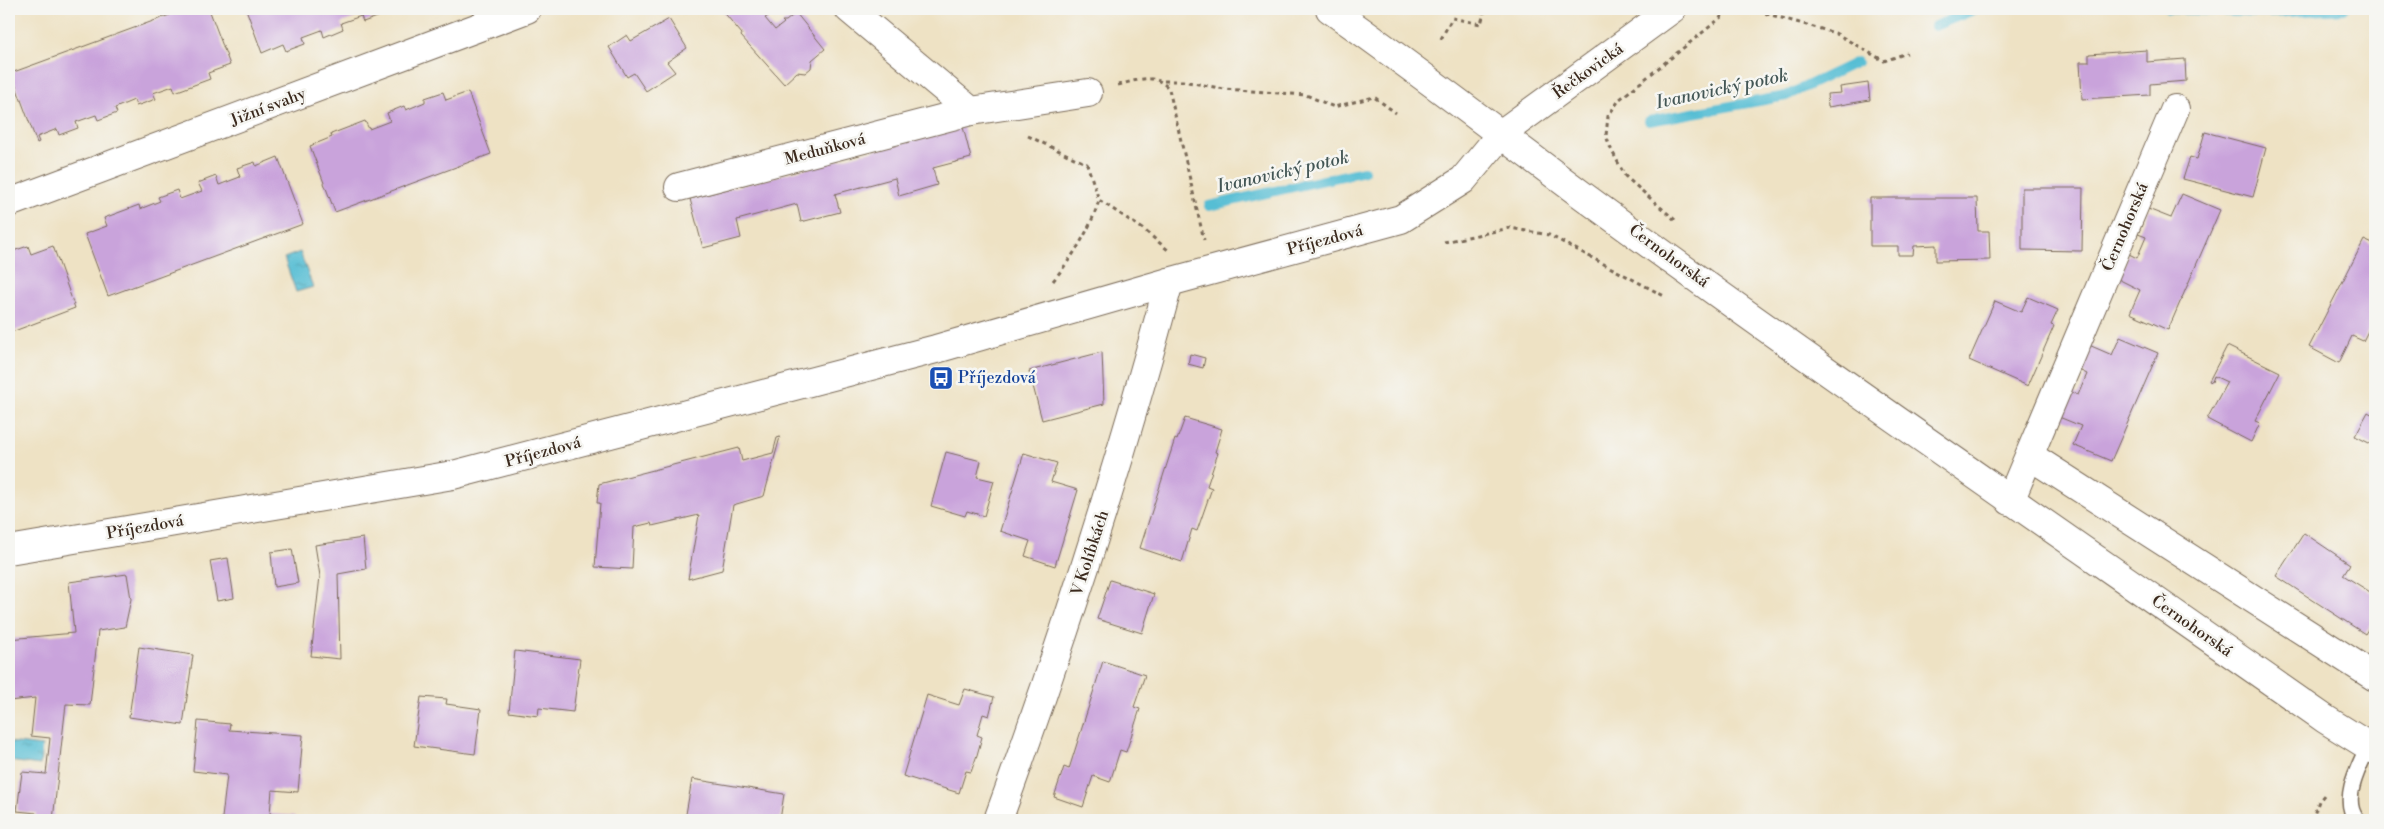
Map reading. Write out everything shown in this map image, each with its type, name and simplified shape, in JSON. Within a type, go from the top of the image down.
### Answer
[{"type":"street","name":"Jižní svahy","points":[[9,203],[528,9]]},
{"type":"street","points":[[849,9],[971,111]]},
{"type":"street","name":"Černohorská","points":[[1330,9],[1421,72],[1582,194],[2010,500],[2325,719],[2372,748]]},
{"type":"street","name":"Řečkovická","points":[[1502,133],[1672,9]]},
{"type":"street","name":"Meduňková","points":[[679,187],[971,111],[1088,93]]},
{"type":"street","name":"Černohorská","points":[[2010,500],[2175,109]]},
{"type":"street","name":"Příjezdová","points":[[9,550],[453,475],[936,349],[1169,282],[1400,219],[1463,180],[1502,133]]},
{"type":"street","name":"V Kolíbkách","points":[[998,820],[1089,558],[1148,366],[1169,282]]},
{"type":"street","points":[[2030,456],[2375,677]]},
{"type":"lane","points":[[2356,820],[2352,815],[2350,786],[2372,748]]},
{"type":"path","points":[[1441,39],[1452,18],[1481,24],[1484,13],[1478,9]]},
{"type":"path","points":[[1680,224],[1625,176],[1606,136],[1608,116],[1620,99],[1729,9]]},
{"type":"path","points":[[1750,9],[1835,33],[1884,61],[1906,53]]},
{"type":"path","points":[[1088,93],[1151,77],[1163,81],[1183,81],[1224,89],[1306,95],[1334,107],[1374,97],[1396,113]]},
{"type":"path","points":[[1163,81],[1170,89],[1204,241]]},
{"type":"path","points":[[1032,137],[1087,164],[1099,200],[1093,220],[1082,241],[1048,286]]},
{"type":"path","points":[[1099,200],[1144,229],[1171,252]]},
{"type":"path","points":[[1444,242],[1510,228],[1549,235],[1670,299]]},
{"type":"water","points":[[300,252],[313,287],[296,292],[284,258]]},
{"type":"water","points":[[9,742],[42,746],[40,765],[9,761]]},
{"type":"building","points":[[186,9],[209,9],[230,65],[208,73],[210,79],[175,92],[173,86],[153,93],[156,99],[136,106],[134,100],[115,108],[117,113],[98,120],[96,115],[76,122],[78,128],[59,135],[57,129],[37,137],[39,142],[37,143],[11,73]]},
{"type":"building","points":[[246,9],[380,9],[383,15],[363,22],[361,16],[341,23],[343,29],[324,37],[322,30],[303,37],[305,44],[286,51],[283,44],[262,53]]},
{"type":"building","points":[[765,9],[770,15],[765,18],[775,30],[784,23],[782,21],[786,21],[796,13],[825,49],[812,60],[811,68],[805,73],[797,72],[784,84],[741,36],[742,34],[722,10]]},
{"type":"building","points":[[669,19],[687,48],[667,62],[675,72],[646,91],[634,73],[627,77],[609,47],[627,35],[631,41]]},
{"type":"building","points":[[2147,50],[2147,62],[2185,59],[2186,81],[2150,84],[2150,95],[2082,99],[2080,62],[2089,62],[2089,54]]},
{"type":"building","points":[[1868,83],[1870,100],[1828,107],[1827,94],[1841,93],[1840,87]]},
{"type":"building","points":[[443,92],[446,100],[468,92],[491,154],[335,212],[310,146],[332,137],[331,134],[365,121],[369,129],[390,121],[387,113],[404,106],[406,110],[425,102],[425,98]]},
{"type":"building","points":[[963,127],[971,158],[933,168],[937,185],[899,196],[895,178],[835,194],[840,212],[801,222],[797,204],[737,220],[741,238],[703,248],[690,199]]},
{"type":"building","points":[[2205,132],[2266,148],[2253,197],[2183,179],[2190,157],[2197,159]]},
{"type":"building","points":[[278,157],[303,224],[108,296],[85,234],[107,226],[104,218],[139,205],[140,209],[160,201],[158,197],[177,190],[180,199],[202,191],[198,183],[216,176],[219,185],[240,177],[237,168],[255,162],[256,166]]},
{"type":"building","points":[[2022,188],[2083,188],[2082,251],[2022,250]]},
{"type":"building","points":[[2182,194],[2220,210],[2168,330],[2130,313],[2140,290],[2118,279],[2129,254],[2137,258],[2146,237],[2138,234],[2148,209],[2171,218]]},
{"type":"building","points":[[1870,198],[1977,198],[1978,231],[1989,231],[1990,260],[1936,261],[1936,245],[1914,246],[1913,255],[1898,255],[1898,246],[1870,246]]},
{"type":"building","points":[[2364,240],[2375,245],[2375,317],[2363,341],[2352,336],[2339,363],[2309,347]]},
{"type":"building","points":[[28,246],[31,254],[53,246],[75,308],[9,333],[9,262],[13,261],[10,252]]},
{"type":"building","points":[[2028,297],[2058,310],[2051,325],[2054,326],[2028,386],[1969,360],[1995,301],[2021,312]]},
{"type":"building","points":[[2120,337],[2158,353],[2111,461],[2073,445],[2081,426],[2059,417],[2070,391],[2078,395],[2087,374],[2079,370],[2089,345],[2112,355]]},
{"type":"building","points":[[2227,346],[2280,372],[2255,421],[2260,423],[2251,442],[2207,419],[2227,382],[2214,376],[2212,382],[2209,381]]},
{"type":"building","points":[[1102,352],[1104,404],[1042,420],[1029,371]]},
{"type":"building","points":[[1190,354],[1205,358],[1203,368],[1188,364]]},
{"type":"building","points":[[2368,412],[2375,416],[2375,446],[2355,436]]},
{"type":"building","points":[[1185,418],[1222,429],[1215,452],[1218,453],[1207,486],[1212,488],[1197,531],[1192,529],[1182,562],[1140,548],[1175,439],[1177,440]]},
{"type":"building","points":[[780,437],[764,496],[733,505],[722,570],[688,579],[699,515],[652,526],[651,523],[634,527],[632,569],[595,567],[600,503],[597,503],[599,484],[739,448],[742,461],[773,453],[777,438]]},
{"type":"building","points":[[946,452],[981,461],[977,477],[994,481],[984,516],[967,511],[965,516],[931,506]]},
{"type":"building","points":[[1024,453],[1057,463],[1051,482],[1078,490],[1055,566],[1025,556],[1030,541],[1000,531]]},
{"type":"building","points":[[2304,533],[2350,564],[2343,575],[2375,595],[2375,618],[2365,634],[2276,576]]},
{"type":"building","points":[[363,538],[366,569],[338,574],[340,659],[311,656],[320,576],[315,545]]},
{"type":"building","points":[[292,549],[298,583],[274,587],[271,552]]},
{"type":"building","points":[[228,558],[234,598],[217,601],[210,561]]},
{"type":"building","points":[[127,574],[131,599],[125,627],[98,631],[90,705],[66,704],[53,820],[35,820],[36,813],[17,811],[22,772],[46,774],[50,738],[31,736],[35,698],[9,701],[9,639],[74,633],[69,582]]},
{"type":"building","points":[[1110,580],[1154,594],[1142,633],[1097,619]]},
{"type":"building","points":[[139,647],[193,655],[183,725],[129,717]]},
{"type":"building","points":[[515,651],[580,659],[573,712],[539,708],[538,716],[509,712]]},
{"type":"building","points":[[1103,661],[1145,675],[1134,707],[1140,709],[1126,752],[1120,750],[1110,782],[1093,776],[1083,807],[1054,797],[1064,767],[1069,769]]},
{"type":"building","points":[[965,689],[994,697],[989,716],[983,714],[977,735],[982,737],[977,755],[971,772],[966,771],[959,793],[903,776],[927,695],[959,705]]},
{"type":"building","points":[[421,697],[447,699],[446,704],[481,709],[475,754],[414,746]]},
{"type":"building","points":[[198,721],[230,724],[229,730],[303,735],[298,792],[272,790],[270,814],[295,816],[294,820],[222,818],[227,775],[193,771]]},
{"type":"building","points":[[692,779],[784,794],[780,820],[685,820]]},
{"type":"waterway","name":"Ivanovický potok","points":[[1935,26],[1976,9]]},
{"type":"waterway","name":"Ivanovický potok","points":[[2169,9],[2268,13],[2344,9]]},
{"type":"waterway","name":"Ivanovický potok","points":[[1649,121],[1786,96],[1857,62]]},
{"type":"waterway","name":"Ivanovický potok","points":[[1209,206],[1364,171]]},
{"type":"place","name":"Příjezdová","points":[[941,378]]}]
